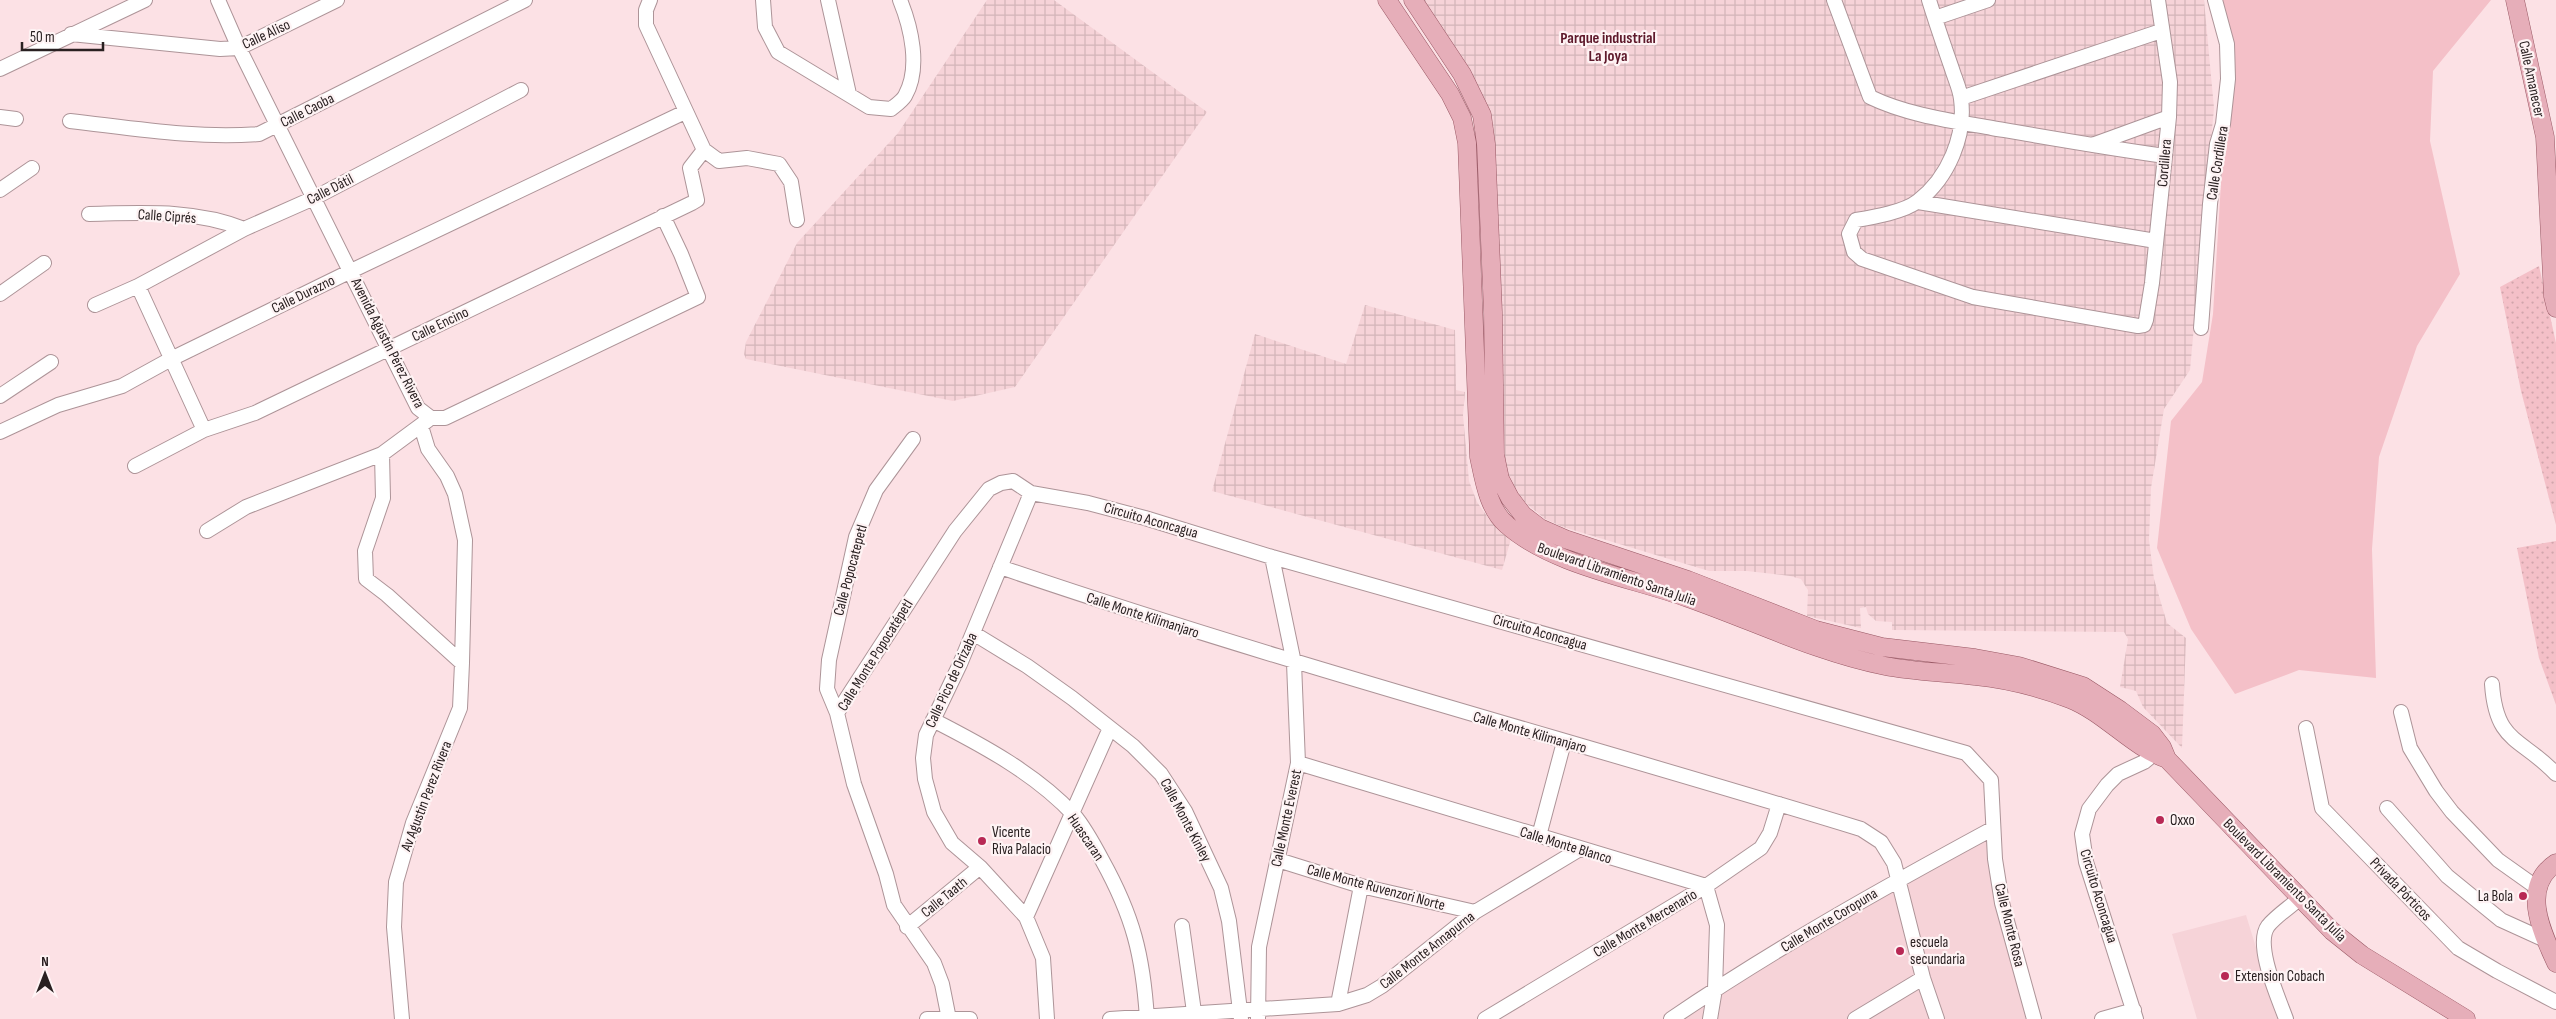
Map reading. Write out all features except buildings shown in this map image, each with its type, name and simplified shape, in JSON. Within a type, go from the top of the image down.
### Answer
[{"type":"main road","name":"Boulevard Libramiento Santa Julia","points":[[1387,0],[1450,94],[1462,118],[1467,143],[1480,457],[1489,499],[1504,523],[1526,541],[1562,557],[1686,597],[1813,646],[1883,666],[1917,672],[1975,676],[2071,699],[2161,753],[2332,931],[2362,955],[2466,1019]]},
{"type":"main road","name":"Boulevard Libramiento Santa Julia","points":[[1412,0],[1462,74],[1482,115],[1486,144],[1493,312],[1495,455],[1500,479],[1510,498],[1523,515],[1540,528],[1565,539],[1713,589],[1816,630],[1882,647],[1975,658],[2019,666],[2083,686],[2152,734],[2161,753]]},
{"type":"main road","name":"Calle Amanecer","points":[[2516,0],[2545,137],[2554,241],[2553,296],[2556,308]]},
{"type":"main road","points":[[2556,862],[2536,887],[2536,911],[2545,940],[2556,963]]},
{"type":"street","points":[[0,70],[71,34],[145,0]]},
{"type":"street","name":"Avenida Agustín Pérez Rivera","points":[[218,0],[239,48],[351,271],[388,350],[426,422],[428,449],[446,476],[455,494],[465,540],[462,663]]},
{"type":"street","name":"Calle Aliso","points":[[71,34],[220,49],[239,48],[338,0]]},
{"type":"street","name":"Calle Caoba","points":[[70,121],[179,134],[228,136],[259,134],[525,0]]},
{"type":"street","points":[[650,0],[646,10],[646,25],[704,150],[719,161],[747,158],[779,164],[791,182],[797,220]]},
{"type":"street","points":[[763,0],[765,27],[778,52],[869,107],[891,109],[904,98],[910,85],[913,53],[908,21],[900,0]]},
{"type":"street","points":[[828,0],[849,94]]},
{"type":"street","points":[[1834,0],[1870,97],[1886,105],[1961,123],[2091,146],[2166,156]]},
{"type":"street","points":[[1918,202],[1953,157],[1961,123],[1961,98],[1929,0]]},
{"type":"street","points":[[1935,18],[1988,0]]},
{"type":"street","name":"Cordillera","points":[[1918,202],[1882,216],[1856,220],[1849,234],[1854,252],[1862,259],[1973,297],[2138,326],[2144,324],[2152,284],[2166,156],[2170,82],[2161,31],[2158,0]]},
{"type":"street","name":"Calle Cordillera","points":[[2202,328],[2210,204],[2217,144],[2223,124],[2228,79],[2227,44],[2215,0]]},
{"type":"street","points":[[1961,98],[2161,31]]},
{"type":"street","name":"Calle Dátil","points":[[95,305],[138,286],[244,229],[314,198],[521,90]]},
{"type":"street","name":"Calle Durazno","points":[[0,432],[58,405],[122,386],[171,359],[351,271],[685,112]]},
{"type":"street","points":[[0,117],[16,119]]},
{"type":"street","points":[[2091,146],[2168,117]]},
{"type":"street","name":"Calle Encino","points":[[135,466],[204,430],[255,413],[697,200],[690,168],[704,150]]},
{"type":"street","points":[[0,190],[32,168]]},
{"type":"street","points":[[1918,202],[2156,241]]},
{"type":"street","name":"Calle Ciprés","points":[[89,214],[178,215],[226,222],[244,229]]},
{"type":"street","name":"Avenida Agustín Pérez Rivera","points":[[426,422],[445,418],[698,297],[682,254],[663,216]]},
{"type":"street","points":[[0,294],[44,263]]},
{"type":"street","points":[[138,286],[204,430]]},
{"type":"street","points":[[0,396],[51,362]]},
{"type":"street","points":[[206,531],[246,507],[382,454],[426,422]]},
{"type":"street","name":"Calle Popocatepetl","points":[[837,713],[827,689],[829,660],[856,537],[876,490],[913,439]]},
{"type":"street","points":[[382,454],[383,498],[365,552],[366,579],[388,595],[462,663]]},
{"type":"street","name":"Calle Monte Popocatépetl","points":[[949,1018],[942,984],[934,963],[907,927],[894,905],[886,874],[854,784],[837,713],[955,531],[988,489],[1001,483],[1013,482],[1031,493]]},
{"type":"street","name":"Circuito Aconcagua","points":[[1031,493],[1088,502],[1223,540],[1272,557],[1966,753],[1990,780],[1993,798],[1992,829]]},
{"type":"street","name":"Calle Pico de Orizaba","points":[[1031,493],[960,664],[926,735],[923,758],[925,779],[934,812],[952,843],[980,867],[1026,917],[1043,958],[1047,1019]]},
{"type":"street","name":"Calle Monte Everest","points":[[1258,1014],[1258,947],[1298,763],[1294,663],[1272,557]]},
{"type":"street","name":"Calle Monte Kilimanjaro","points":[[1000,567],[1121,609],[1294,663],[1779,804],[1872,834],[1888,851],[1899,879],[1923,978],[1937,1019]]},
{"type":"street","name":"Calle Monte Kinley","points":[[972,633],[1026,666],[1072,698],[1133,746],[1161,774],[1185,811],[1221,888],[1229,921],[1240,1014]]},
{"type":"street","name":"Av Agustin Perez Rivera","points":[[402,1019],[394,927],[396,882],[413,823],[460,708],[462,663]]},
{"type":"street","points":[[2492,684],[2494,707],[2501,724],[2512,739],[2546,764],[2556,774]]},
{"type":"street","points":[[2401,712],[2410,748],[2436,791],[2452,812],[2498,860],[2536,887]]},
{"type":"street","name":"Huascaran","points":[[933,720],[999,757],[1055,797],[1072,813],[1084,829],[1115,883],[1132,921],[1143,971],[1147,1018]]},
{"type":"street","points":[[1026,917],[1110,728]]},
{"type":"street","name":"Privada Pórticos","points":[[2306,728],[2322,808],[2458,948],[2556,1002]]},
{"type":"street","points":[[1539,836],[1564,742]]},
{"type":"street","name":"Circuito Aconcagua","points":[[2135,1014],[2086,862],[2082,834],[2089,810],[2107,785],[2118,774],[2161,753]]},
{"type":"street","name":"Calle Monte Blanco","points":[[1298,763],[1706,886]]},
{"type":"street","name":"Calle Monte Mercenario","points":[[1485,1019],[1706,886],[1761,848],[1770,833],[1779,804]]},
{"type":"street","points":[[2386,808],[2447,876],[2500,920],[2545,940]]},
{"type":"street","name":"Calle Monte Coropuna","points":[[1671,1019],[1715,989],[1899,879],[1992,829]]},
{"type":"street","name":"Calle Monte Rosa","points":[[1992,829],[2002,903],[2034,1019]]},
{"type":"street","name":"Calle Monte Annapurna","points":[[1110,1019],[1258,1014],[1338,1004],[1367,995],[1382,986],[1475,912],[1580,849]]},
{"type":"street","name":"Calle Monte Ruvenzori Norte","points":[[1278,860],[1361,886],[1475,912]]},
{"type":"street","name":"Calle Taath","points":[[907,927],[980,867]]},
{"type":"street","points":[[1338,1004],[1361,886]]},
{"type":"street","points":[[1706,886],[1717,925],[1715,989],[1710,1019]]},
{"type":"street","points":[[2286,1019],[2265,956],[2264,942],[2267,927],[2300,898]]},
{"type":"street","points":[[1182,926],[1195,1016]]},
{"type":"street","points":[[1856,1019],[1923,978]]},
{"type":"street","points":[[2102,1019],[2135,1014]]},
{"type":"street","points":[[927,1019],[970,1019]]},
{"type":"shaded area","points":[[987,0],[1054,0],[1207,112],[1015,387],[953,401],[746,359],[744,354],[746,342],[797,243],[898,133]]},
{"type":"shaded area","points":[[1418,0],[2204,0],[2214,108],[2190,370],[2164,409],[2151,488],[2149,540],[2154,579],[2167,623],[2186,638],[2182,748],[2143,707],[2136,691],[2120,687],[2128,639],[2124,632],[1892,630],[1892,622],[1876,621],[1868,614],[1866,607],[1860,608],[1861,628],[1807,616],[1808,590],[1801,579],[1747,571],[1709,571],[1563,527],[1545,519],[1528,505],[1515,490],[1508,476],[1505,458],[1493,141]]},
{"type":"shaded area","points":[[2218,0],[2491,0],[2433,71],[2430,141],[2460,274],[2417,346],[2379,457],[2372,549],[2376,678],[2299,670],[2235,694],[2191,629],[2157,548],[2171,421],[2202,382],[2213,314],[2225,117]]},
{"type":"shaded area","points":[[2539,266],[2556,343],[2556,525],[2521,391],[2500,287]]},
{"type":"shaded area","points":[[1365,305],[1455,330],[1456,390],[1465,392],[1463,415],[1469,481],[1477,502],[1489,519],[1511,539],[1502,570],[1212,491],[1255,334],[1346,364]]},
{"type":"shaded area","points":[[2556,541],[2556,705],[2539,658],[2517,548]]},
{"type":"shaded area","name":"escuela secundaria","points":[[1992,829],[2039,1019],[1671,1019]]},
{"type":"shaded area","name":"Extension Cobach","points":[[2246,915],[2278,1019],[2197,1019],[2172,934]]},
{"type":"place","name":"Oxxo","points":[[2160,820]]},
{"type":"place","name":"Vicente Riva Palacio","points":[[982,841]]},
{"type":"place","name":"La Bola","points":[[2523,896]]},
{"type":"place","name":"escuela secundaria","points":[[1900,951]]},
{"type":"place","name":"Extension Cobach","points":[[2225,976]]},
{"type":"district","name":"Parque industrial La Joya","points":[[1608,46]]}]
